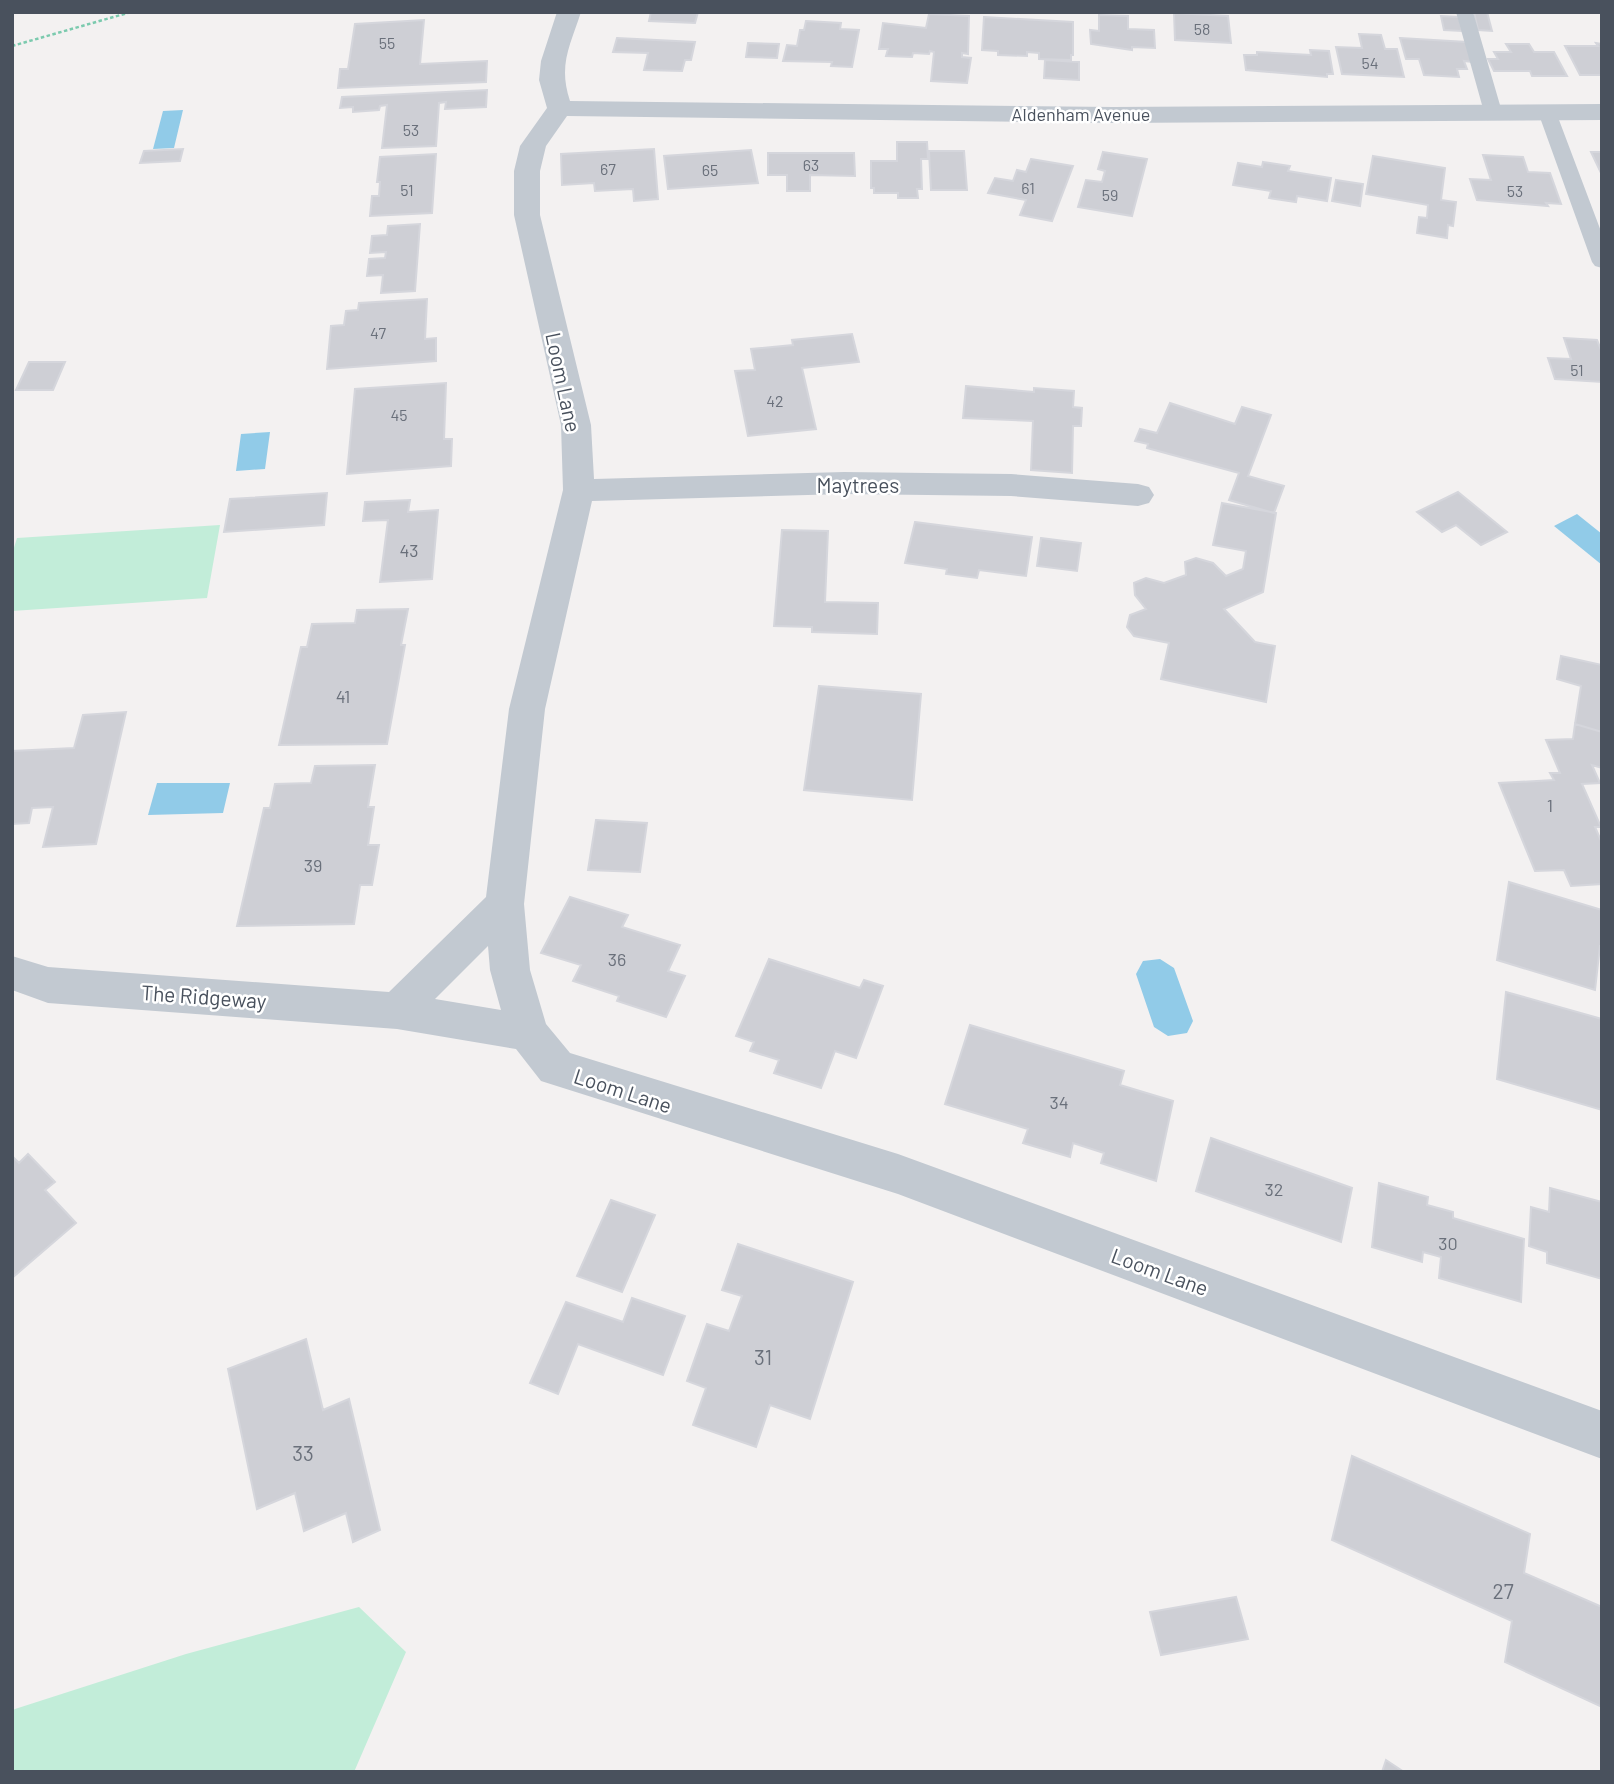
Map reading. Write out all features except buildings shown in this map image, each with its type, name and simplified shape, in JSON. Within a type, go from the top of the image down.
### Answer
[{"type":"street","points":[[560,108],[551,80],[553,61],[569,12]]},
{"type":"street","name":"Aldenham Avenue","points":[[560,108],[1113,115],[1602,112]]},
{"type":"street","name":"Loom Lane","points":[[560,108],[533,146],[527,171],[527,215],[576,425],[579,490],[527,709],[505,904],[510,970],[528,1033],[556,1068],[898,1174],[1602,1435]]},
{"type":"street","name":"Maytrees","points":[[579,490],[844,483],[1011,485],[1138,495]]},
{"type":"street","points":[[397,1011],[505,904]]},
{"type":"street","name":"The Ridgeway","points":[[12,973],[48,985],[397,1011],[528,1033]]},
{"type":"lane","points":[[1464,12],[1493,112]]},
{"type":"lane","points":[[1547,112],[1602,261]]},
{"type":"path","points":[[12,46],[131,12]]},
{"type":"green space","points":[[220,525],[207,598],[12,611],[12,554],[17,538]]},
{"type":"green space","points":[[359,1607],[406,1652],[354,1772],[12,1772],[12,1711],[15,1709],[186,1654]]},
{"type":"water","points":[[183,110],[174,148],[153,149],[163,111]]},
{"type":"water","points":[[270,432],[265,469],[236,471],[241,434]]},
{"type":"water","points":[[1577,514],[1602,534],[1602,565],[1554,526]]},
{"type":"water","points":[[157,783],[230,783],[223,813],[148,815]]},
{"type":"water","points":[[1160,959],[1174,968],[1193,1021],[1187,1033],[1168,1036],[1154,1027],[1136,974],[1143,961]]}]
